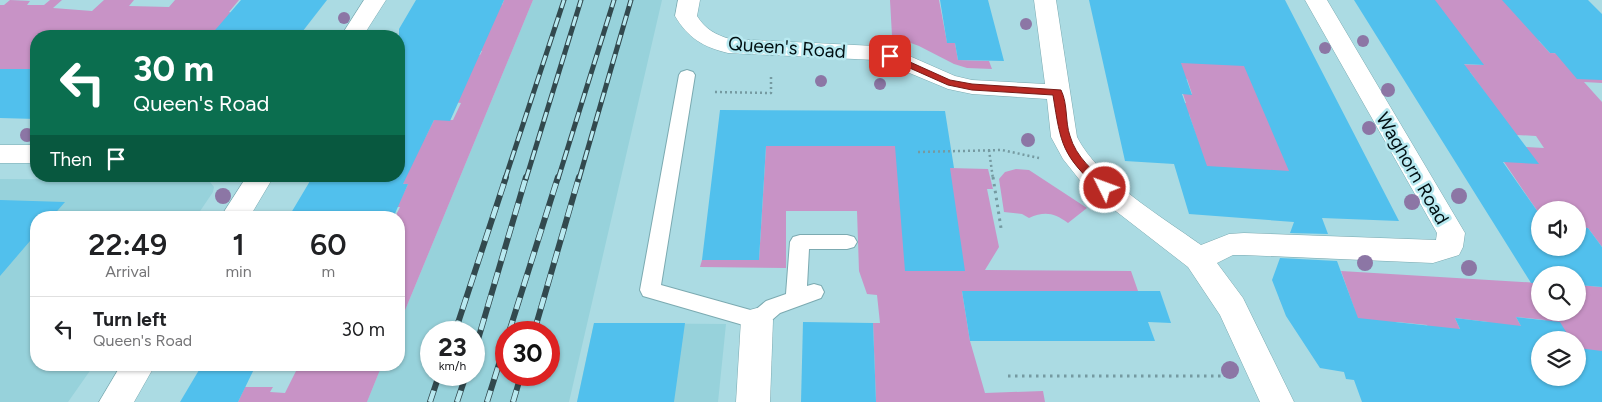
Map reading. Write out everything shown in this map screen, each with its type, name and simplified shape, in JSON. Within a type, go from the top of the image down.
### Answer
[{"type":"street","points":[[356,30],[375,0]]},
{"type":"street","name":"Queen's Road","points":[[689,0],[686,16],[693,29],[707,39],[728,46],[875,53],[890,56],[948,82],[972,87],[1058,92]]},
{"type":"street","points":[[1045,0],[1064,136],[1072,153],[1096,181],[1198,259],[1232,307],[1277,402]]},
{"type":"street","name":"Waghorn Road","points":[[1198,259],[1229,245],[1244,244],[1433,252],[1449,247],[1451,233],[1316,0]]},
{"type":"street","points":[[0,154],[30,154]]},
{"type":"street","points":[[238,211],[257,182]]},
{"type":"street","points":[[753,402],[756,320]]},
{"type":"street","points":[[116,402],[135,371]]},
{"type":"lane","points":[[687,75],[650,290],[756,320],[773,306],[805,295],[800,242],[847,242]]},
{"type":"path","points":[[682,101],[694,102],[705,92],[771,93],[772,73],[767,49]]},
{"type":"path","points":[[989,150],[1000,228]]},
{"type":"path","points":[[918,152],[1002,150],[1083,168]]},
{"type":"path","points":[[1008,376],[1265,376]]},
{"type":"shaded area","points":[[10,0],[30,1],[27,5],[44,5],[50,0],[62,0],[53,8],[92,11],[104,0],[134,0],[129,6],[169,7],[175,0],[239,0],[229,12],[233,13],[216,30],[30,30],[30,69],[0,69],[0,5],[4,5]]},
{"type":"shaded area","points":[[504,0],[533,0],[405,310],[405,211],[398,211],[400,207],[397,207],[408,184],[378,183],[405,182],[405,163],[407,163],[418,140],[405,140],[405,138],[425,138],[434,120],[453,120],[461,103],[454,102],[467,55],[480,55],[482,51],[455,50],[465,5],[502,5]]},
{"type":"shaded area","points":[[533,0],[662,0],[569,402],[367,402],[380,371],[405,371],[405,310]]},
{"type":"shaded area","points":[[890,0],[939,0],[947,42],[955,43],[958,60],[989,61],[992,69],[967,68],[954,64],[919,46],[892,36]]},
{"type":"shaded area","points":[[1212,0],[1240,19],[1293,176],[1182,165],[1199,145],[1189,114],[1154,112],[1151,101],[1186,103],[1183,94],[1192,94],[1187,79],[1144,76]]},
{"type":"shaded area","points":[[1418,0],[1561,0],[1539,41],[1550,53],[1602,55],[1602,83],[1584,82],[1602,102],[1602,247],[1586,228],[1586,201],[1531,202],[1504,162],[1526,147],[1544,148],[1536,136],[1481,133],[1488,97],[1470,72],[1438,70],[1433,63],[1483,65]]},
{"type":"shaded area","points":[[766,146],[899,146],[906,271],[964,271],[949,168],[988,169],[993,189],[987,189],[999,247],[985,270],[1131,271],[1138,291],[962,291],[970,341],[985,393],[1043,391],[1045,402],[876,402],[873,323],[880,323],[877,295],[867,294],[859,271],[857,211],[786,211],[786,268],[700,267],[702,260],[759,260]]},
{"type":"shaded area","points":[[1016,169],[1029,170],[1087,208],[1068,223],[1049,214],[1040,214],[1029,218],[1022,214],[1004,212],[999,179],[1005,172]]},
{"type":"shaded area","points":[[0,179],[30,179],[30,182],[210,182],[214,187],[213,192],[200,211],[30,211],[30,371],[90,371],[68,402],[0,402]]},
{"type":"shaded area","points":[[1341,271],[1531,282],[1531,319],[1516,317],[1529,340],[1516,378],[1488,322],[1455,318],[1470,351],[1446,368],[1427,325],[1397,322],[1295,329],[1279,298],[1354,308]]},
{"type":"shaded area","points":[[1586,286],[1602,287],[1602,351],[1598,387],[1586,366],[1586,331],[1551,331],[1546,321],[1586,321]]},
{"type":"shaded area","points":[[594,323],[726,324],[718,402],[577,402]]},
{"type":"shaded area","points":[[296,371],[380,371],[367,402],[238,402],[245,387],[273,387],[270,392],[285,393]]},
{"type":"building","points":[[241,0],[327,0],[304,30],[215,30]]},
{"type":"building","points":[[416,0],[504,0],[450,121],[434,120],[405,180],[405,30],[399,29]]},
{"type":"building","points":[[940,0],[988,0],[1004,61],[958,60],[955,43],[947,43]]},
{"type":"building","points":[[1089,0],[1285,0],[1399,221],[1322,218],[1328,234],[1290,233],[1294,222],[1189,214],[1174,164],[1125,161]],"holes":[[[1181,63],[1244,66],[1289,171],[1207,166],[1182,94],[1192,95]]]},
{"type":"building","points":[[1354,0],[1435,0],[1484,65],[1464,64],[1539,164],[1503,162],[1531,202],[1531,256],[1586,256],[1586,228],[1602,247],[1602,287],[1586,286],[1586,266],[1531,266],[1531,283]]},
{"type":"building","points":[[1502,0],[1588,0],[1602,14],[1602,80],[1577,79],[1555,53],[1550,53]]},
{"type":"building","points":[[0,69],[30,69],[30,119],[0,118]]},
{"type":"building","points":[[720,110],[945,111],[954,168],[950,168],[965,271],[905,271],[895,146],[766,146],[759,260],[702,260]]},
{"type":"building","points":[[309,182],[404,182],[403,184],[408,184],[396,211],[292,211]]},
{"type":"building","points":[[0,200],[65,202],[57,211],[30,211],[30,241],[0,276]]},
{"type":"building","points":[[1280,258],[1337,261],[1358,318],[1460,329],[1455,318],[1521,326],[1516,317],[1531,319],[1531,321],[1560,322],[1566,331],[1531,331],[1531,386],[1586,386],[1586,349],[1602,351],[1602,402],[1362,402],[1354,380],[1346,379],[1344,372],[1320,368],[1286,316],[1272,280]]},
{"type":"building","points":[[962,291],[1160,291],[1171,323],[1148,322],[1155,341],[970,341]]},
{"type":"building","points":[[803,322],[873,323],[876,402],[801,402]]},
{"type":"building","points":[[594,323],[685,323],[674,402],[577,402]]},
{"type":"building","points":[[198,371],[253,371],[238,402],[180,402]]},
{"type":"railway","points":[[505,179],[564,0]]},
{"type":"railway","points":[[526,179],[581,0]]},
{"type":"railway","points":[[558,179],[614,0]]},
{"type":"railway","points":[[579,179],[631,0]]},
{"type":"railway","points":[[459,321],[506,177]]},
{"type":"railway","points":[[483,321],[526,177]]},
{"type":"railway","points":[[512,321],[558,177]]},
{"type":"railway","points":[[537,321],[579,177]]},
{"type":"railway","points":[[487,402],[495,377]]},
{"type":"railway","points":[[430,402],[435,386]]},
{"type":"railway","points":[[457,402],[462,386]]},
{"type":"railway","points":[[513,402],[518,386]]},
{"type":"route","points":[[890,56],[948,82],[972,87],[1058,92],[1064,136],[1072,153],[1083,168],[1105,188]]}]
